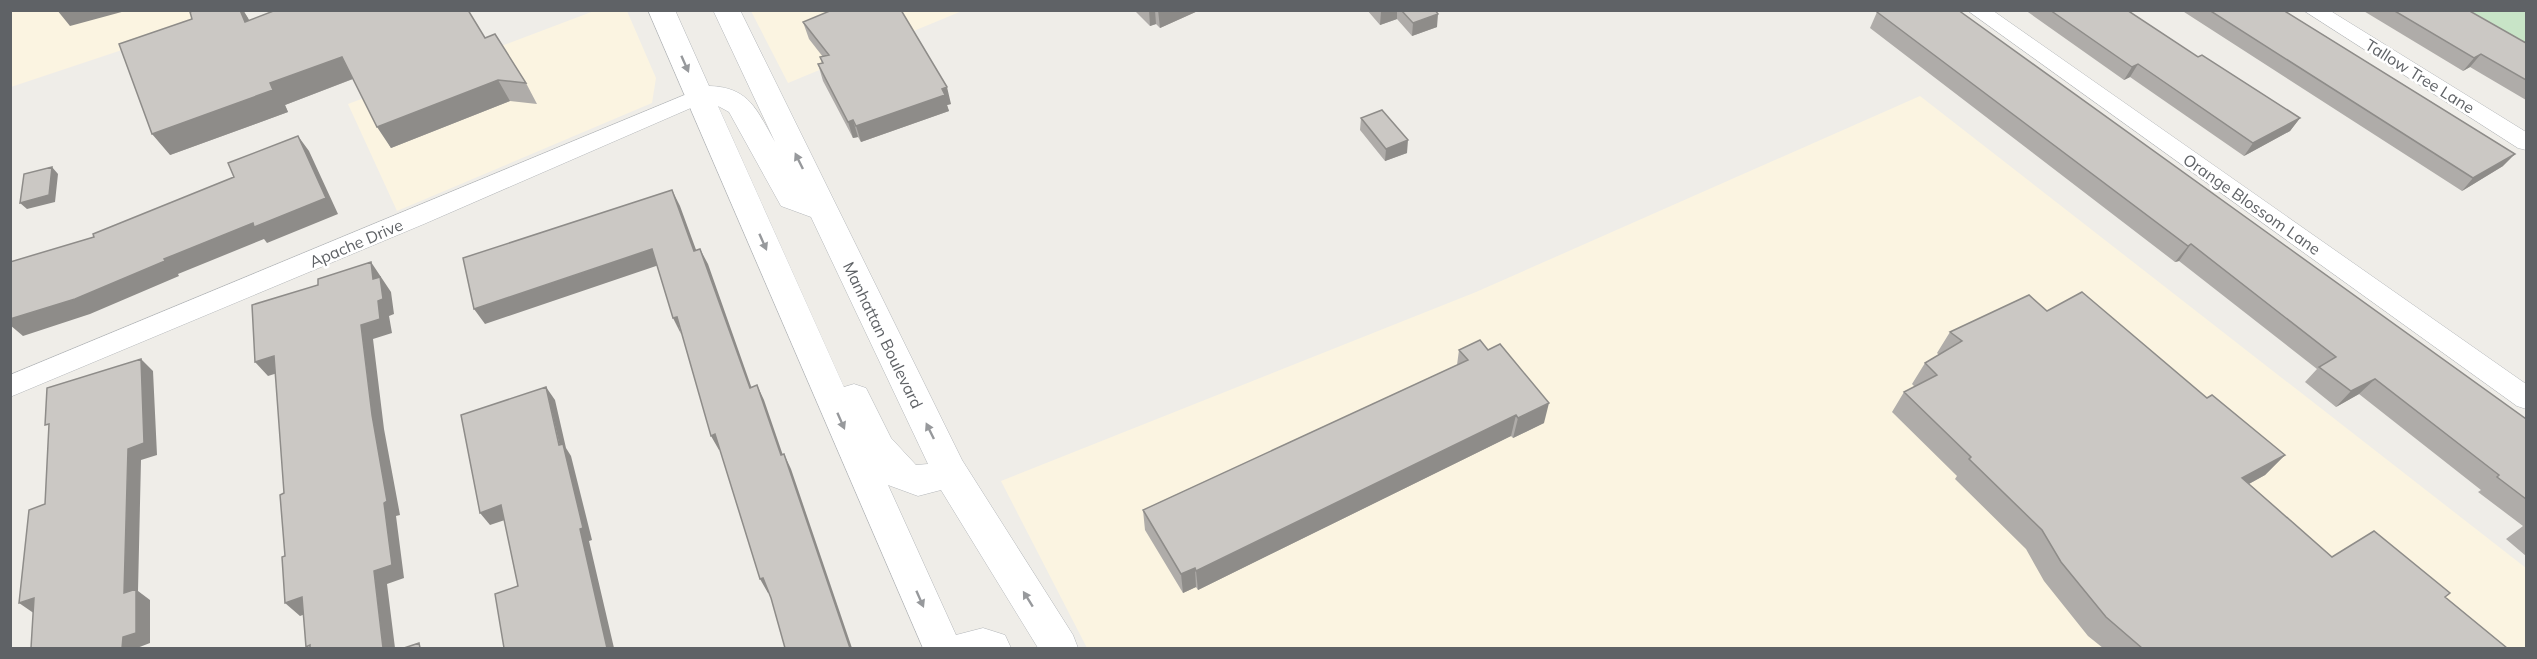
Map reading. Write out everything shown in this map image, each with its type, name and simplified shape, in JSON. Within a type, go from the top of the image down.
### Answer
[{"type":"street","points":[[661,10],[942,648]]},
{"type":"street","name":"Manhattan Boulevard","points":[[726,10],[949,471],[1059,648]]},
{"type":"street","name":"Orange Blossom Lane","points":[[1977,10],[2526,398]]},
{"type":"street","name":"Tallow Tree Lane","points":[[2313,10],[2526,142]]},
{"type":"street","points":[[699,96],[721,95],[740,106],[792,198],[822,209]]},
{"type":"street","name":"Apache Drive","points":[[10,387],[416,218],[699,96]]},
{"type":"street","points":[[801,329],[824,338],[889,465],[902,478],[916,482],[949,471]]},
{"type":"street","points":[[968,648],[983,646],[991,648]]},
{"type":"shaded area","points":[[11,11],[239,11],[11,87]]},
{"type":"shaded area","points":[[594,11],[627,11],[656,78],[652,103],[397,211],[348,104]]},
{"type":"shaded area","points":[[751,11],[962,11],[788,83]]},
{"type":"shaded area","points":[[1920,96],[2526,568],[2526,648],[1087,648],[1001,481],[1476,292]]},
{"type":"green space","points":[[2470,11],[2526,11],[2526,43]]},
{"type":"building","points":[[240,10],[245,22],[276,10],[468,10],[485,38],[495,34],[526,83],[498,80],[377,127],[342,57],[270,83],[273,90],[152,134],[119,44],[192,19],[190,12]]},
{"type":"building","points":[[832,10],[901,10],[947,87],[942,89],[945,95],[856,126],[853,120],[848,122],[818,64],[823,63],[820,57],[829,55],[803,22]]},
{"type":"building","points":[[1401,10],[1435,10],[1438,14],[1413,23]]},
{"type":"building","points":[[1879,10],[1958,10],[2526,419],[2526,499],[2497,477],[2499,475],[2375,379],[2351,391],[2319,367],[2336,357],[2191,244],[2188,246],[1877,12]]},
{"type":"building","points":[[2050,10],[2127,10],[2198,57],[2202,55],[2300,118],[2253,143],[2138,64],[2132,67]]},
{"type":"building","points":[[2209,10],[2283,10],[2515,154],[2473,178]]},
{"type":"building","points":[[2393,10],[2468,10],[2526,43],[2526,80],[2481,54],[2474,58]]},
{"type":"building","points":[[1382,110],[1408,140],[1386,149],[1361,118]]},
{"type":"building","points":[[298,136],[326,198],[254,227],[253,223],[164,259],[165,261],[75,299],[10,319],[10,262],[94,237],[93,234],[234,177],[228,163]]},
{"type":"building","points":[[52,167],[49,195],[20,203],[24,174]]},
{"type":"building","points":[[672,190],[694,251],[700,249],[750,388],[757,385],[781,455],[784,454],[850,648],[785,648],[771,598],[763,578],[760,579],[715,434],[711,436],[677,317],[673,318],[652,249],[474,309],[463,258]]},
{"type":"building","points":[[371,262],[373,279],[380,277],[383,299],[378,301],[380,319],[361,325],[372,415],[387,501],[384,503],[392,565],[374,571],[383,648],[310,648],[310,645],[306,647],[302,597],[285,603],[282,557],[285,556],[280,495],[284,493],[274,356],[255,362],[252,305],[318,285],[318,279]]},
{"type":"building","points":[[2082,292],[2207,398],[2212,395],[2285,455],[2242,478],[2332,557],[2374,531],[2450,593],[2445,597],[2507,648],[2142,648],[2106,617],[2061,562],[2042,530],[1904,392],[1937,375],[1925,363],[1962,341],[1950,332],[2029,295],[2047,311]]},
{"type":"building","points":[[1480,340],[1488,350],[1500,344],[1549,403],[1518,418],[1516,415],[1196,571],[1195,568],[1181,574],[1143,510],[1468,360],[1459,350]]},
{"type":"building","points":[[141,359],[144,443],[128,449],[124,593],[136,589],[136,633],[123,637],[122,648],[31,648],[34,598],[19,603],[29,510],[45,504],[49,424],[45,425],[47,388]]},
{"type":"building","points":[[546,387],[559,445],[563,444],[583,528],[580,529],[607,648],[504,648],[495,594],[518,586],[501,505],[480,513],[461,415]]},
{"type":"building","points":[[419,643],[420,648],[404,648]]}]
